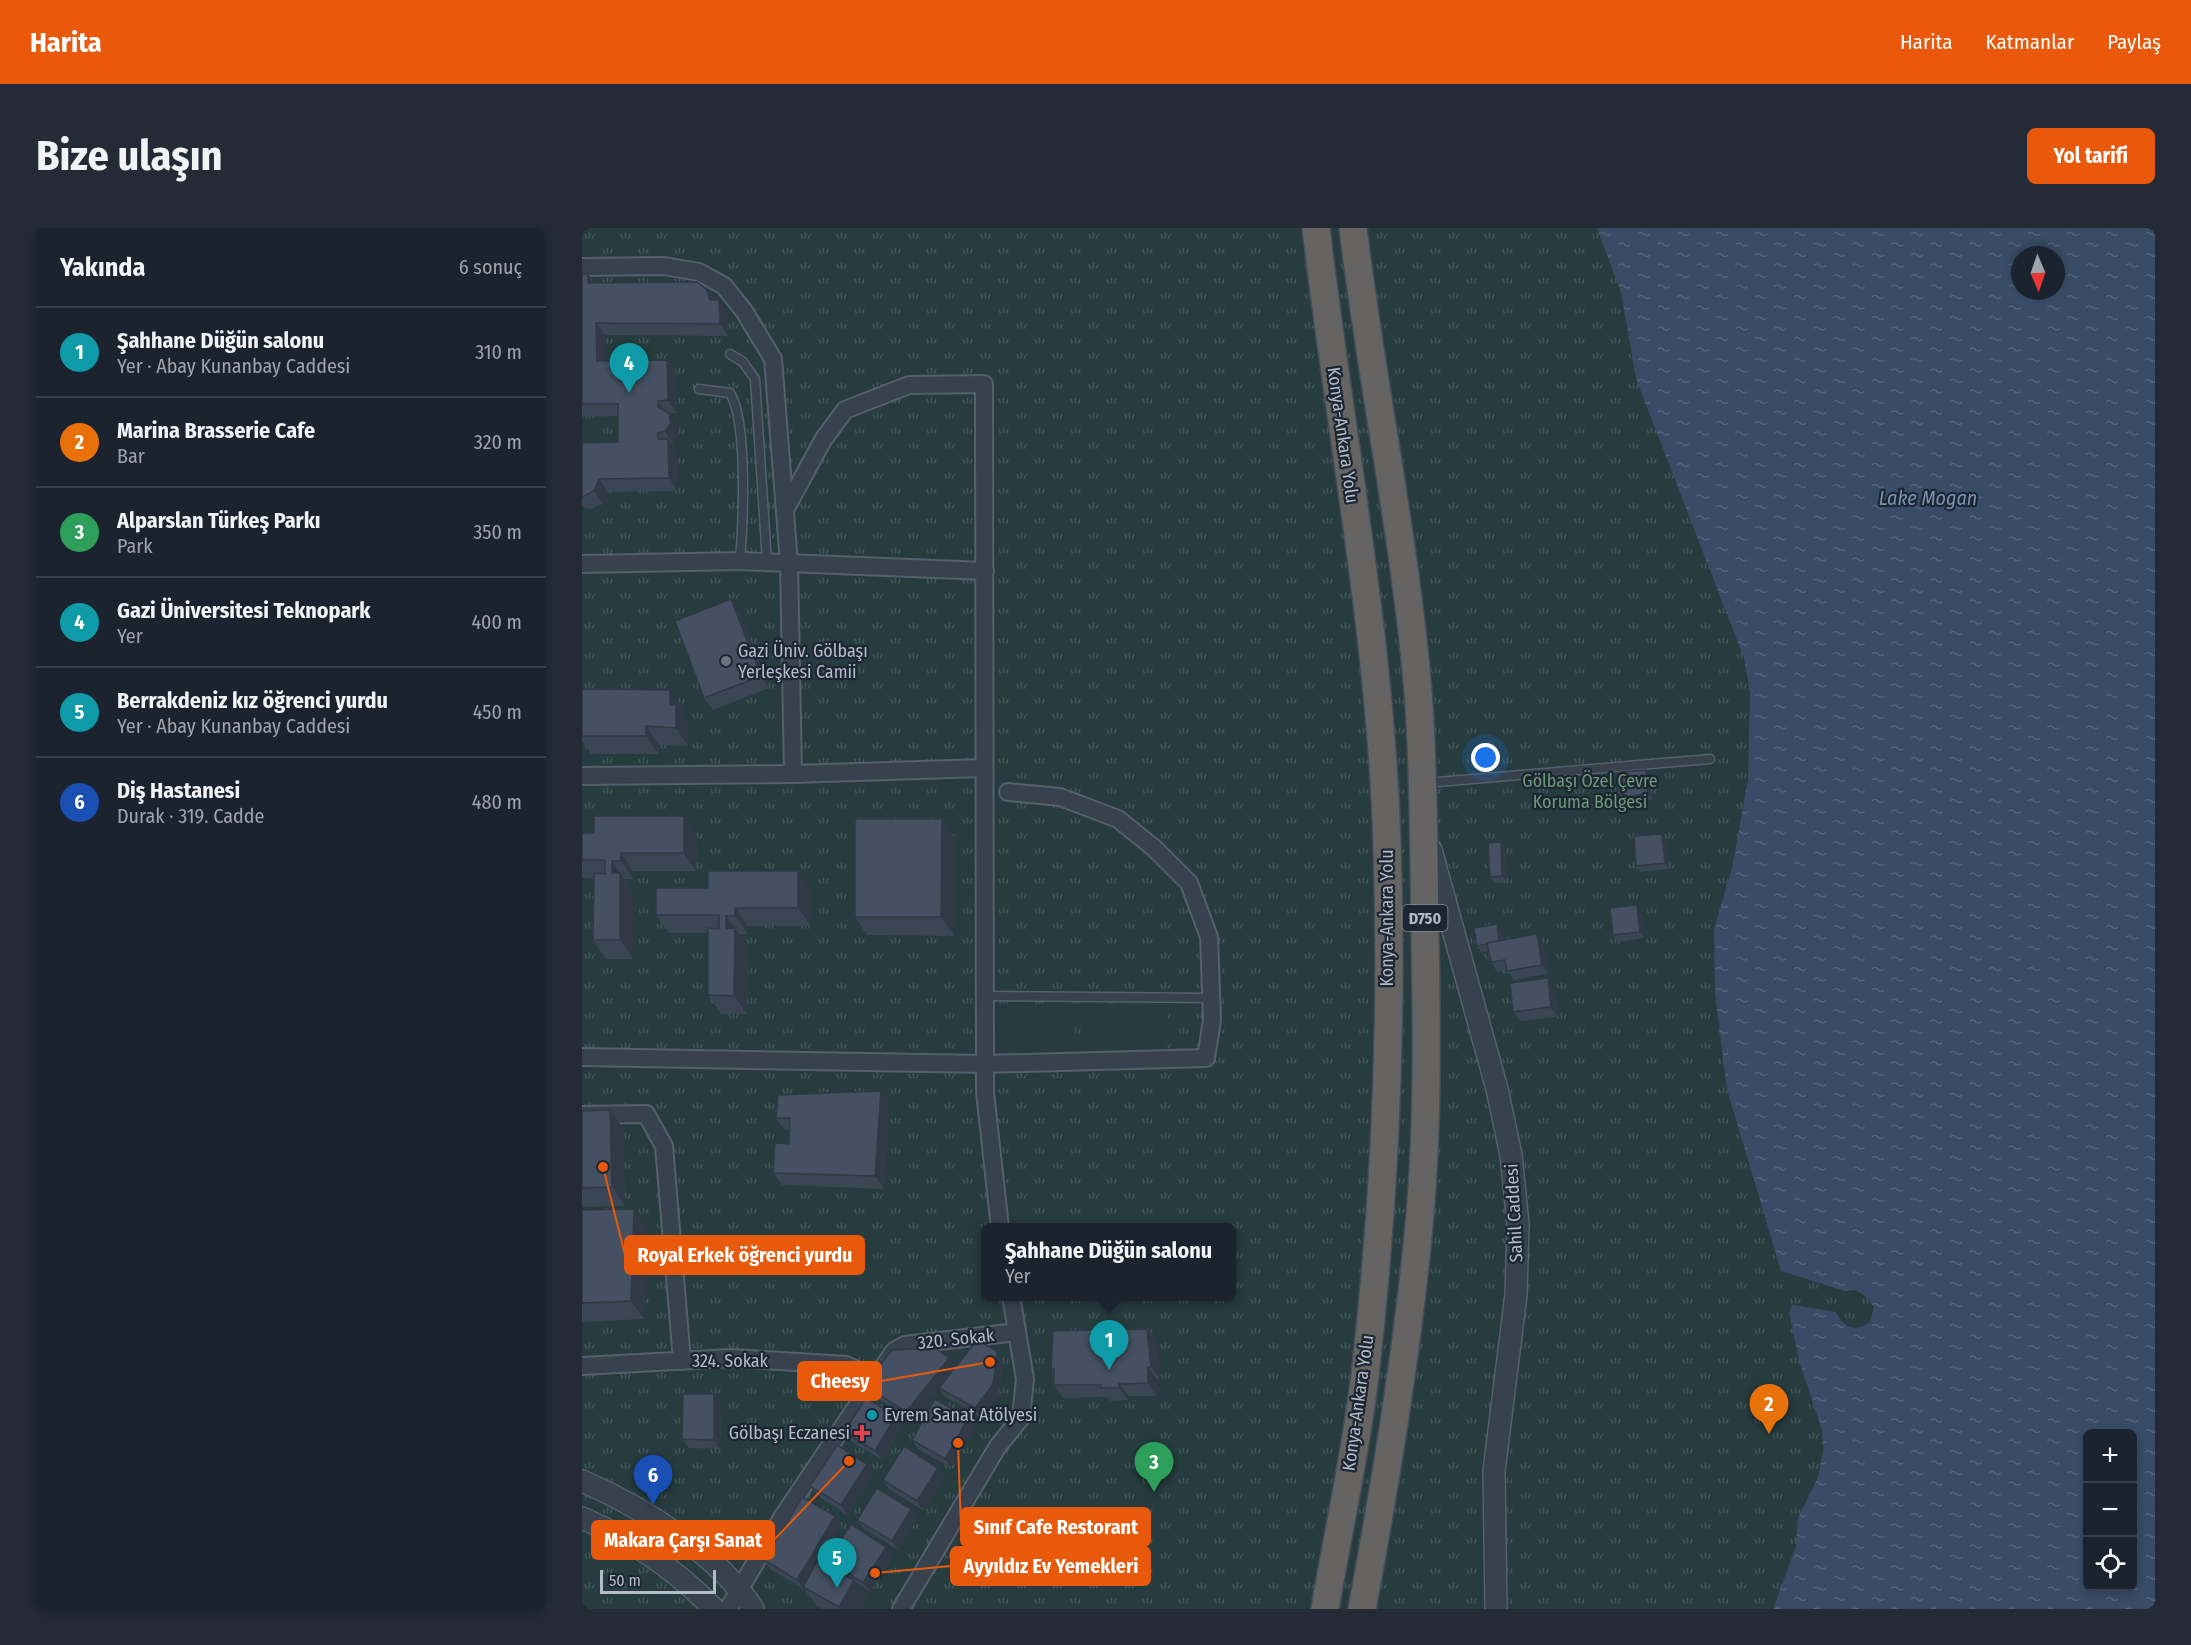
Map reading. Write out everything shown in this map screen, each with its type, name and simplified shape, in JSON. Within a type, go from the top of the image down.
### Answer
[{"type":"highway","name":"Konya-Ankara Yolu","points":[[1316,228],[1367,605],[1378,711],[1387,845],[1386,1109],[1377,1252],[1365,1378],[1325,1609]]},
{"type":"highway","name":"D750","points":[[1353,228],[1365,325],[1393,486],[1412,631],[1423,783],[1428,1058],[1418,1234],[1400,1386],[1362,1609]]},
{"type":"street","points":[[582,267],[664,266],[699,272],[724,286],[744,311],[773,359],[789,563],[793,774]]},
{"type":"street","points":[[785,510],[823,440],[845,410],[909,385],[984,384],[985,571],[982,768],[985,1092],[1000,1223]]},
{"type":"street","points":[[582,564],[741,561],[985,571]]},
{"type":"street","points":[[582,776],[793,774],[982,768]]},
{"type":"street","points":[[582,1057],[985,1064],[1206,1058],[1212,1020],[1209,937],[1189,883],[1153,847],[1118,819],[1059,797],[1008,792]]},
{"type":"street","name":"Sahil Caddesi","points":[[1424,826],[1497,1089],[1511,1155],[1518,1224],[1516,1295],[1494,1471],[1496,1609]]},
{"type":"street","points":[[582,1115],[646,1114],[664,1146],[682,1361]]},
{"type":"street","points":[[901,1609],[998,1446],[1021,1418],[1025,1379],[1012,1301]]},
{"type":"street","name":"320. Sokak","points":[[728,1609],[783,1516],[894,1351],[905,1345],[1017,1332]]},
{"type":"street","name":"324. Sokak","points":[[582,1366],[731,1358],[846,1365],[874,1378]]},
{"type":"street","points":[[582,1481],[612,1494],[654,1519],[708,1560],[738,1590],[753,1609]]},
{"type":"street","points":[[582,1518],[647,1551],[688,1582],[714,1609]]},
{"type":"lane","points":[[730,354],[743,362],[755,379],[767,562]]},
{"type":"lane","points":[[699,389],[730,393],[735,402],[741,468],[741,561]]},
{"type":"lane","points":[[1423,783],[1710,759]]},
{"type":"lane","points":[[984,996],[1212,999]]},
{"type":"green space","name":"Gölbaşı Özel Çevre Koruma Bölgesi","points":[[582,228],[2155,228],[2155,1609],[582,1609]]},
{"type":"green space","points":[[1083,1008],[1166,1008],[1166,1051],[1083,1051]]},
{"type":"green space","points":[[995,1011],[1074,1011],[1074,1053],[995,1053]]},
{"type":"water","name":"Lake Mogan","points":[[1597,228],[2155,228],[2155,1609],[1773,1609],[1796,1546],[1798,1518],[1818,1477],[1823,1451],[1822,1430],[1799,1360],[1789,1312],[1792,1305],[1836,1312],[1842,1322],[1854,1328],[1870,1322],[1874,1307],[1867,1297],[1856,1290],[1845,1291],[1781,1271],[1727,1089],[1715,993],[1714,929],[1732,868],[1748,780],[1750,693],[1744,658],[1636,379],[1621,292]]},
{"type":"building","points":[[582,274],[588,274],[588,283],[697,282],[707,290],[710,300],[719,300],[720,324],[596,323],[597,361],[667,360],[668,400],[658,401],[658,407],[669,413],[671,423],[665,431],[658,433],[658,439],[668,439],[669,478],[599,479],[594,491],[582,497],[582,443],[618,442],[618,404],[582,404]]},
{"type":"building","name":"Gazi Üniv. Gölbaşı Yerleşkesi Camii","points":[[731,599],[761,676],[704,698],[675,621]]},
{"type":"building","points":[[582,689],[670,690],[670,705],[676,705],[676,728],[646,726],[646,736],[582,736]]},
{"type":"building","points":[[1646,770],[1648,794],[1624,797],[1621,772]]},
{"type":"building","points":[[594,816],[684,816],[684,853],[621,853],[621,861],[612,861],[612,873],[620,873],[620,940],[593,940],[594,873],[605,874],[605,860],[582,860],[582,833],[594,833]]},
{"type":"building","points":[[855,819],[942,819],[941,917],[855,917]]},
{"type":"building","points":[[1662,834],[1665,863],[1636,866],[1634,836]]},
{"type":"building","points":[[1501,842],[1502,876],[1490,877],[1488,843]]},
{"type":"building","points":[[708,871],[798,871],[798,908],[735,908],[735,916],[726,916],[726,929],[735,928],[734,996],[708,995],[708,928],[719,929],[719,915],[656,915],[656,888],[708,888]]},
{"type":"building","points":[[1637,905],[1640,932],[1613,935],[1610,908]]},
{"type":"building","points":[[1497,924],[1499,941],[1477,946],[1474,928]]},
{"type":"building","points":[[1537,934],[1542,965],[1507,971],[1505,960],[1491,962],[1487,943]]},
{"type":"building","points":[[1548,978],[1551,1007],[1513,1012],[1510,983]]},
{"type":"building","points":[[881,1091],[875,1176],[773,1173],[775,1143],[789,1144],[790,1118],[776,1118],[778,1095]]},
{"type":"building","points":[[610,1110],[612,1187],[582,1188],[582,1111]]},
{"type":"building","points":[[634,1209],[631,1301],[582,1303],[582,1210]]},
{"type":"building","points":[[1100,1326],[1118,1326],[1118,1330],[1147,1329],[1151,1367],[1148,1367],[1148,1383],[1119,1384],[1119,1388],[1101,1388],[1101,1385],[1054,1385],[1054,1369],[1051,1369],[1053,1331],[1100,1330]]},
{"type":"building","points":[[977,1340],[997,1351],[993,1384],[975,1408],[939,1388]]},
{"type":"building","points":[[935,1348],[949,1358],[906,1412],[869,1388],[881,1364],[892,1350]]},
{"type":"building","points":[[683,1394],[714,1394],[714,1440],[682,1439]]},
{"type":"building","points":[[866,1398],[896,1416],[875,1451],[844,1432]]},
{"type":"building","points":[[935,1399],[968,1418],[945,1459],[912,1440]]},
{"type":"building","points":[[837,1445],[867,1464],[841,1505],[810,1486]]},
{"type":"building","points":[[904,1446],[938,1468],[917,1501],[883,1480]]},
{"type":"building","points":[[877,1488],[911,1509],[892,1541],[857,1520]]},
{"type":"building","points":[[802,1497],[835,1516],[797,1580],[764,1560]]},
{"type":"building","points":[[851,1524],[886,1547],[863,1583],[828,1560]]},
{"type":"building","points":[[818,1560],[854,1580],[839,1607],[803,1587]]},
{"type":"place","name":"Gazi Üniversitesi Teknopark","points":[[629,393]]},
{"type":"place","name":"Gazi Üniv. Gölbaşı Yerleşkesi Camii","points":[[726,661]]},
{"type":"place","name":"Royal Erkek öğrenci yurdu","points":[[603,1167]]},
{"type":"place","name":"Cheesy","points":[[990,1362]]},
{"type":"place","name":"Şahhane Düğün salonu","points":[[1109,1370]]},
{"type":"place","name":"Evrem Sanat Atölyesi","points":[[872,1415]]},
{"type":"place","name":"Gölbaşı Eczanesi","points":[[862,1433]]},
{"type":"place","name":"Marina Brasserie Cafe","points":[[1769,1434]]},
{"type":"place","name":"Sınıf Cafe Restorant","points":[[958,1443]]},
{"type":"place","name":"Makara Çarşı Sanat","points":[[849,1461]]},
{"type":"place","name":"Alparslan Türkeş Parkı","points":[[1154,1492]]},
{"type":"place","name":"Diş Hastanesi","points":[[653,1505]]},
{"type":"place","name":"Ayyıldız Ev Yemekleri","points":[[875,1573]]},
{"type":"place","name":"Berrakdeniz kız öğrenci yurdu","points":[[837,1588]]}]
